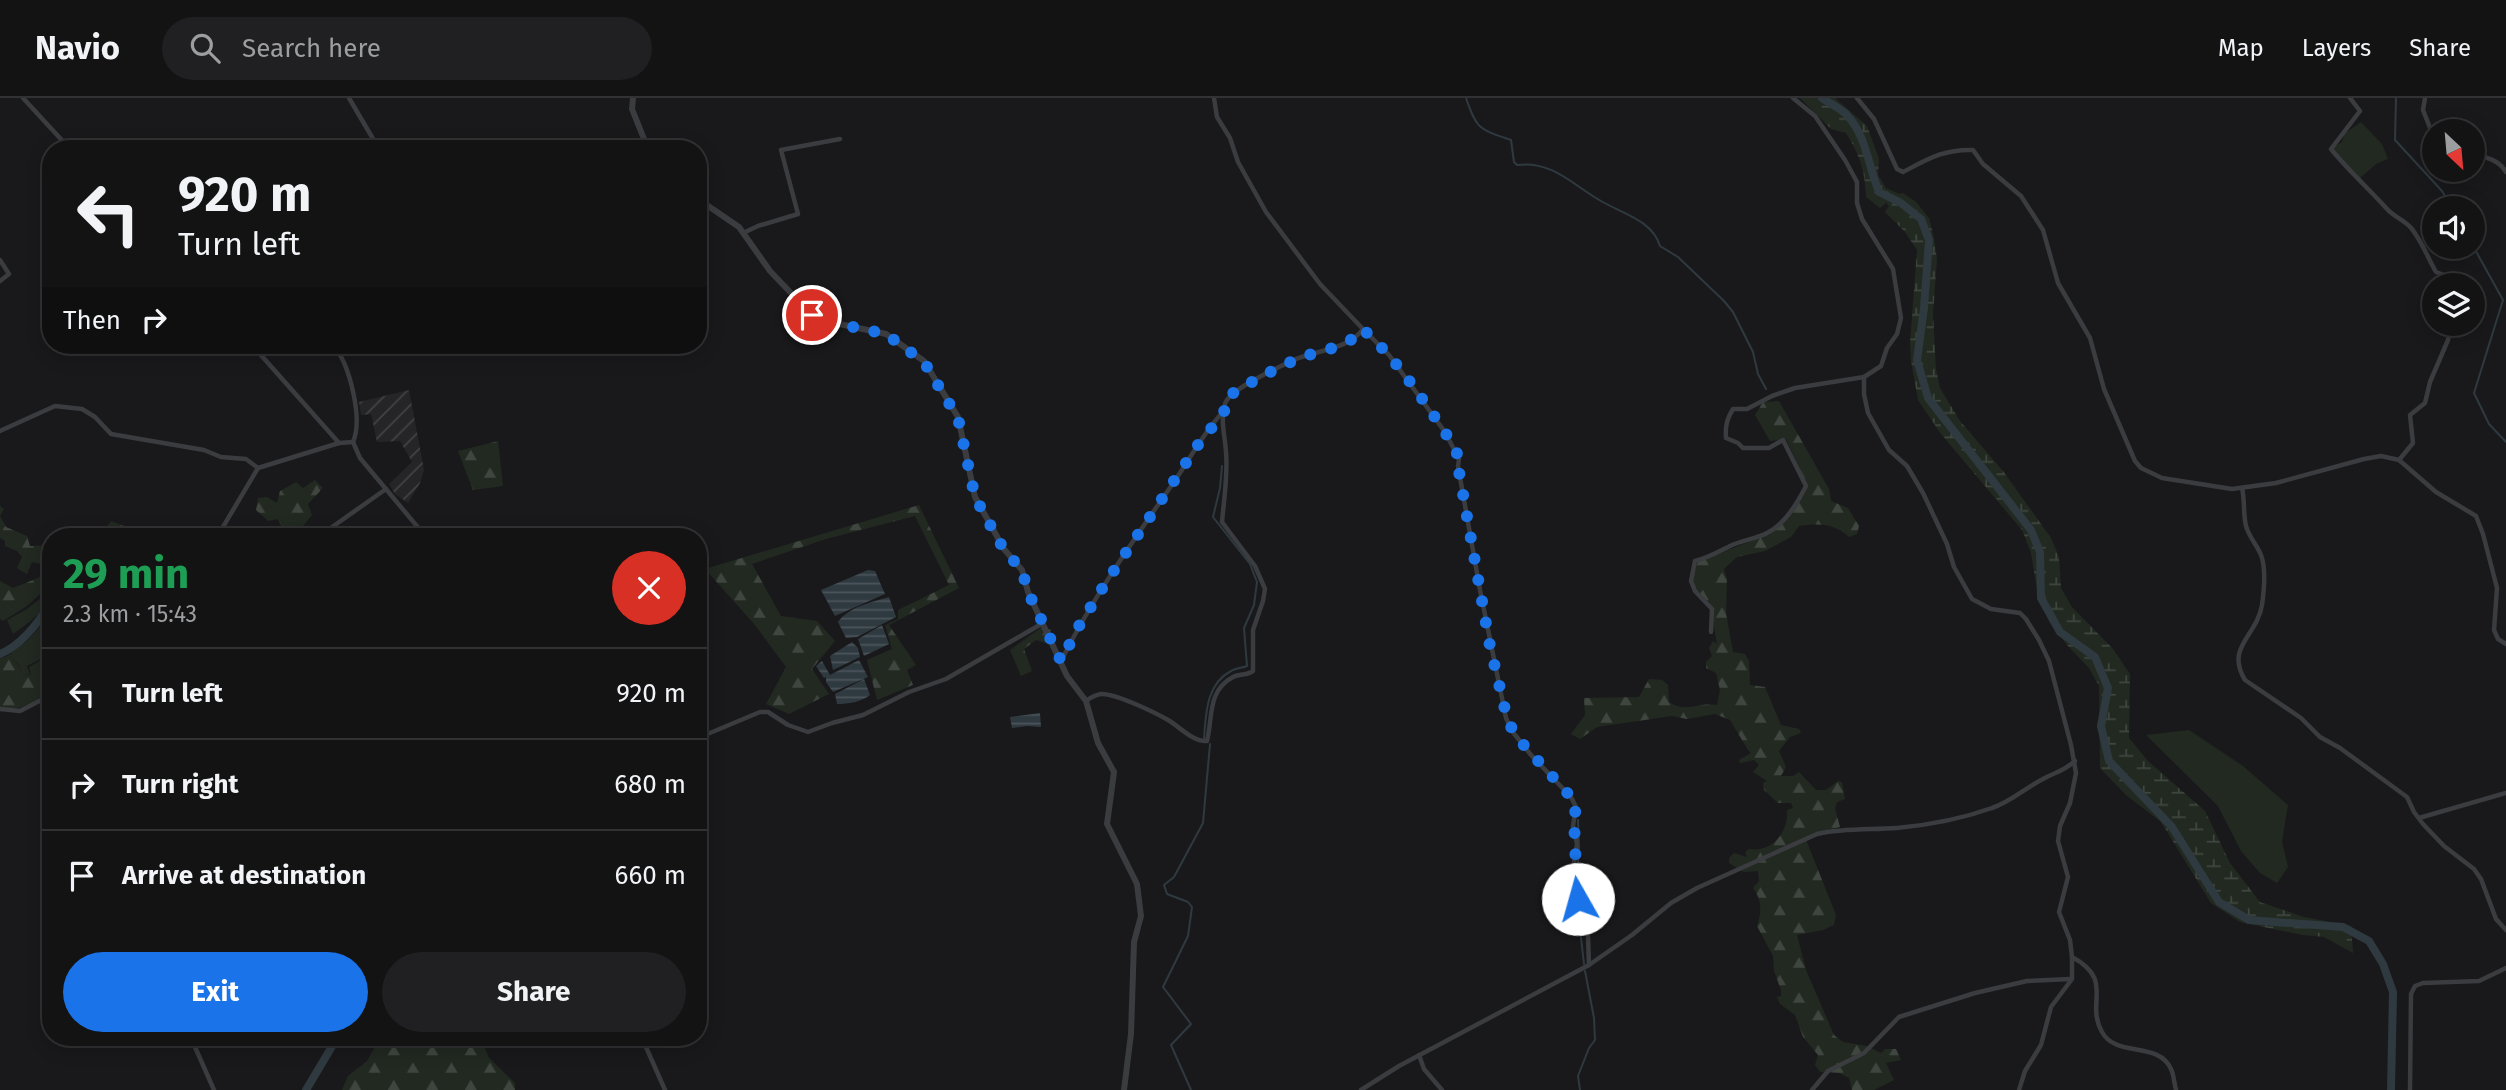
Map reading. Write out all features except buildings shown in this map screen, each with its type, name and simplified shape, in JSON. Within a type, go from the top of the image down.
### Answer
[{"type":"street","points":[[23,98],[62,140]]},
{"type":"street","points":[[349,98],[374,140]]},
{"type":"street","points":[[633,98],[632,108],[644,140]]},
{"type":"street","points":[[1214,98],[1217,117],[1266,212],[1320,284],[1389,355],[1445,432],[1460,459],[1458,466],[1480,590],[1507,718],[1513,731],[1571,797],[1576,807],[1573,826],[1577,844],[1573,870],[1581,918],[1588,935],[1589,965]]},
{"type":"street","points":[[1711,632],[1712,609],[1695,591],[1691,581],[1695,561],[1705,559],[1732,544],[1767,534],[1776,528],[1806,486],[1783,440],[1769,448],[1743,449],[1738,443],[1726,438],[1725,425],[1728,417],[1733,409],[1747,409],[1766,398],[1795,388],[1864,377],[1881,366],[1887,348],[1897,334],[1901,318],[1893,269],[1862,219],[1857,203],[1857,183],[1815,116],[1793,98]]},
{"type":"street","points":[[1857,98],[1874,119],[1897,169],[1903,172],[1939,153],[1954,149],[1973,150],[1983,164],[2021,196],[2043,230],[2058,283],[2090,338],[2104,389],[2135,461],[2141,468],[2162,478],[2232,489],[2276,483],[2381,456],[2399,460],[2436,492],[2476,516],[2497,588],[2494,630],[2498,639],[2506,644]]},
{"type":"street","points":[[2350,98],[2360,111],[2331,149],[2352,173],[2375,193],[2389,212],[2399,216],[2412,229],[2436,272],[2439,273]]},
{"type":"street","points":[[2425,98],[2423,110],[2427,119]]},
{"type":"street","points":[[743,233],[798,214],[781,150],[840,139]]},
{"type":"street","points":[[2485,157],[2503,167],[2506,172]]},
{"type":"street","points":[[707,206],[739,227],[770,271],[812,315],[821,320],[886,334],[924,362],[958,418],[975,497],[1004,550],[1022,570],[1028,592],[1067,676],[1086,701],[1098,743],[1114,772],[1107,824],[1137,884],[1141,916],[1134,942],[1131,1034],[1124,1090]]},
{"type":"street","points":[[0,260],[9,274],[0,281]]},
{"type":"street","points":[[1086,701],[1094,696],[1106,695],[1168,720],[1204,742],[1208,737],[1213,698],[1221,686],[1234,676],[1253,671],[1253,630],[1265,589],[1255,566],[1222,522],[1226,453],[1222,422],[1227,397],[1298,359],[1346,343],[1358,336],[1363,329]]},
{"type":"street","points":[[2399,460],[2413,443],[2410,415],[2425,403],[2430,382],[2449,336]]},
{"type":"street","points":[[260,354],[339,443]]},
{"type":"street","points":[[338,354],[353,393],[357,421],[353,442],[360,458],[418,528]]},
{"type":"street","points":[[1864,377],[1868,413],[1889,450],[1907,466],[1923,493],[1972,598],[1991,609],[2020,613],[2039,640],[2049,661],[2075,761],[2077,773],[2074,787],[2057,841],[2068,877],[2059,912],[2070,940],[2073,957],[2072,979],[2051,1007],[2041,1045],[2025,1071],[2019,1090]]},
{"type":"street","points":[[0,431],[55,406],[82,409],[95,416],[111,434],[204,450],[221,457],[246,459],[258,468]]},
{"type":"street","points":[[1061,661],[1105,584],[1198,445],[1224,412]]},
{"type":"street","points":[[222,528],[258,468],[339,443],[353,442]]},
{"type":"street","points":[[2242,488],[2245,522],[2260,553],[2262,570],[2262,605],[2253,629],[2241,647],[2237,663],[2245,680],[2301,718],[2320,737],[2340,748],[2407,797],[2419,818],[2444,846],[2474,869],[2481,879],[2496,919],[2506,930]]},
{"type":"street","points":[[331,528],[386,489]]},
{"type":"street","points":[[707,734],[760,712],[768,712],[808,732],[863,715],[909,692],[946,679],[1044,623]]},
{"type":"street","points":[[0,709],[20,711],[42,700]]},
{"type":"street","points":[[1361,1090],[1419,1055],[1589,965],[1689,893],[1817,834],[1836,830],[1932,824],[1992,808],[2009,801],[2044,778],[2062,772],[2075,761]]},
{"type":"street","points":[[2419,818],[2506,793]]},
{"type":"street","points":[[2073,957],[2088,965],[2095,978],[2099,1023],[2103,1034],[2113,1043],[2130,1050],[2148,1052],[2162,1058],[2171,1067],[2176,1090]]},
{"type":"street","points":[[2410,1090],[2411,994],[2414,986],[2423,983],[2479,981],[2506,968]]},
{"type":"street","points":[[1812,1090],[1828,1071],[1864,1053],[1899,1017],[1975,993],[2027,981],[2072,979]]},
{"type":"street","points":[[195,1046],[214,1090]]},
{"type":"street","points":[[646,1046],[665,1090]]},
{"type":"street","points":[[1419,1055],[1424,1069],[1441,1090]]},
{"type":"shaded area","points":[[409,390],[424,470],[408,503],[395,494],[389,484],[412,462],[400,441],[377,442],[371,414],[361,415],[359,402]]},
{"type":"shaded area","points":[[868,570],[875,571],[885,594],[835,616],[821,590]]},
{"type":"shaded area","points":[[889,597],[896,617],[857,637],[846,638],[838,622],[848,612]]},
{"type":"shaded area","points":[[882,625],[889,644],[864,656],[858,639]]},
{"type":"shaded area","points":[[852,642],[858,648],[860,657],[833,670],[830,656]]},
{"type":"shaded area","points":[[859,660],[868,677],[833,692],[826,682],[826,677],[824,678],[816,666],[822,661],[830,675]]},
{"type":"shaded area","points":[[864,679],[870,695],[854,702],[837,704],[835,694]]},
{"type":"shaded area","points":[[1040,713],[1041,727],[1012,728],[1010,717]]},
{"type":"green space","points":[[1800,98],[1835,98],[1867,126],[1879,159],[1878,175],[1886,188],[1903,193],[1916,202],[1929,218],[1937,259],[1933,314],[1936,369],[1940,388],[1960,421],[2003,471],[2051,538],[2059,557],[2061,588],[2072,607],[2113,649],[2130,674],[2129,738],[2148,761],[2205,811],[2230,863],[2260,902],[2304,917],[2351,926],[2353,953],[2324,937],[2240,922],[2211,903],[2161,822],[2126,795],[2100,768],[2099,686],[2089,668],[2049,621],[2037,590],[2031,553],[2022,530],[1941,434],[1918,400],[1910,343],[1917,250],[1905,232],[1885,212],[1889,206],[1886,203],[1880,208],[1866,197],[1861,164],[1846,133],[1831,129]]},
{"type":"green space","points":[[2361,122],[2382,144],[2388,159],[2376,164],[2359,179],[2332,148],[2342,142],[2344,134]]},
{"type":"green space","points":[[1779,401],[1829,489],[1831,501],[1848,508],[1859,526],[1857,534],[1849,537],[1844,532],[1826,525],[1799,526],[1791,537],[1765,551],[1737,557],[1724,569],[1727,579],[1726,613],[1733,652],[1745,654],[1749,661],[1750,685],[1765,687],[1781,725],[1799,729],[1801,733],[1790,737],[1779,751],[1786,767],[1781,776],[1793,776],[1799,772],[1816,790],[1826,790],[1838,781],[1842,782],[1845,799],[1837,802],[1835,808],[1840,827],[1805,837],[1836,915],[1834,925],[1797,935],[1806,970],[1834,1035],[1843,1042],[1867,1046],[1881,1053],[1885,1049],[1896,1049],[1901,1060],[1886,1063],[1894,1080],[1874,1090],[1852,1090],[1849,1078],[1839,1073],[1820,1072],[1815,1065],[1818,1055],[1803,1037],[1795,1015],[1780,1004],[1777,997],[1781,996],[1781,990],[1774,971],[1773,956],[1757,926],[1760,906],[1753,888],[1759,881],[1758,871],[1744,872],[1729,863],[1729,858],[1734,853],[1747,857],[1745,852],[1749,849],[1765,848],[1772,844],[1782,833],[1787,810],[1793,808],[1791,803],[1778,803],[1764,790],[1763,783],[1767,781],[1753,772],[1759,765],[1754,760],[1740,763],[1739,760],[1751,753],[1730,720],[1715,714],[1687,719],[1672,716],[1597,727],[1580,739],[1571,734],[1585,715],[1584,698],[1639,697],[1649,679],[1662,680],[1668,685],[1669,702],[1675,705],[1717,705],[1720,690],[1716,673],[1706,668],[1706,662],[1712,656],[1709,648],[1713,641],[1717,644],[1710,603],[1699,594],[1692,582],[1697,562],[1772,533],[1803,496],[1808,486],[1786,439],[1770,441],[1755,415],[1763,402]]},
{"type":"green space","points":[[498,441],[503,486],[473,490],[458,451]]},
{"type":"green space","points":[[315,480],[323,488],[308,504],[312,515],[301,528],[282,528],[278,519],[268,521],[256,510],[258,498],[267,497],[277,503],[280,491],[296,482],[303,488]]},
{"type":"green space","points":[[919,505],[959,588],[889,625],[916,665],[907,670],[913,685],[877,700],[867,660],[892,649],[885,625],[898,619],[898,610],[949,585],[915,516],[826,539],[752,564],[781,616],[817,621],[835,641],[812,669],[829,694],[789,714],[766,704],[786,667],[707,568]]},
{"type":"green space","points":[[0,516],[6,527],[27,536],[30,546],[42,545],[42,564],[32,562],[27,574],[17,568],[22,557],[17,551],[5,546],[5,541],[0,538]]},
{"type":"green space","points":[[111,521],[129,528],[106,528]]},
{"type":"green space","points":[[42,575],[42,592],[27,606],[3,621],[0,619],[0,581],[13,588]]},
{"type":"green space","points":[[42,597],[42,610],[13,634],[7,620]]},
{"type":"green space","points":[[42,624],[42,658],[27,666],[30,674],[23,676],[19,665],[9,655]]},
{"type":"green space","points":[[1042,627],[1051,630],[1045,643],[1036,640],[1024,649],[1032,671],[1021,676],[1010,650]]},
{"type":"green space","points":[[9,655],[19,666],[23,676],[31,674],[29,667],[42,660],[42,697],[13,709],[0,707],[0,659]]},
{"type":"green space","points":[[2189,730],[2243,766],[2288,805],[2282,842],[2288,867],[2277,883],[2260,873],[2241,851],[2218,806],[2146,735]]},
{"type":"green space","points":[[375,1046],[484,1046],[489,1058],[515,1083],[515,1090],[342,1090],[348,1076],[367,1061]]},
{"type":"waterway","points":[[1466,98],[1473,117],[1481,127],[1511,140],[1514,162],[1517,165],[1530,164],[1552,170],[1651,230],[1660,246],[1678,257],[1733,312],[1753,352],[1758,374],[1766,389]]},
{"type":"waterway","points":[[1822,98],[1846,114],[1853,123],[1863,141],[1879,192],[1901,203],[1921,219],[1929,240],[1917,360],[1928,398],[2031,530],[2040,552],[2041,598],[2060,632],[2095,657],[2108,688],[2101,726],[2109,761],[2172,827],[2219,902],[2249,920],[2343,927],[2369,941],[2383,964],[2393,992],[2391,1090]]},
{"type":"waterway","points":[[2396,98],[2395,140],[2445,196]]},
{"type":"waterway","points":[[2480,259],[2503,300],[2474,393],[2489,424],[2506,442]]},
{"type":"waterway","points":[[1204,738],[1212,692],[1231,671],[1247,666],[1244,628],[1254,605],[1257,582],[1250,564],[1213,517],[1222,466]]},
{"type":"waterway","points":[[0,654],[23,639],[42,615]]},
{"type":"waterway","points":[[1191,1090],[1171,1045],[1191,1024],[1163,987],[1188,936],[1192,907],[1188,902],[1167,894],[1164,885],[1174,877],[1203,823],[1210,744]]},
{"type":"waterway","points":[[1578,820],[1577,874],[1583,913]]},
{"type":"waterway","points":[[1579,920],[1584,964]]},
{"type":"waterway","points":[[1580,1090],[1578,1076],[1595,1040],[1594,1018],[1585,971]]},
{"type":"waterway","points":[[306,1090],[332,1046]]},
{"type":"route","points":[[812,315],[821,320],[886,334],[924,362],[958,418],[975,497],[1004,550],[1022,570],[1028,592],[1061,661],[1105,584],[1198,445],[1224,412],[1227,397],[1298,359],[1346,343],[1358,336],[1363,329],[1389,355],[1414,387],[1460,459],[1458,466],[1490,646],[1507,718],[1513,731],[1571,797],[1576,807],[1573,826],[1577,844],[1573,870],[1578,899]]}]
